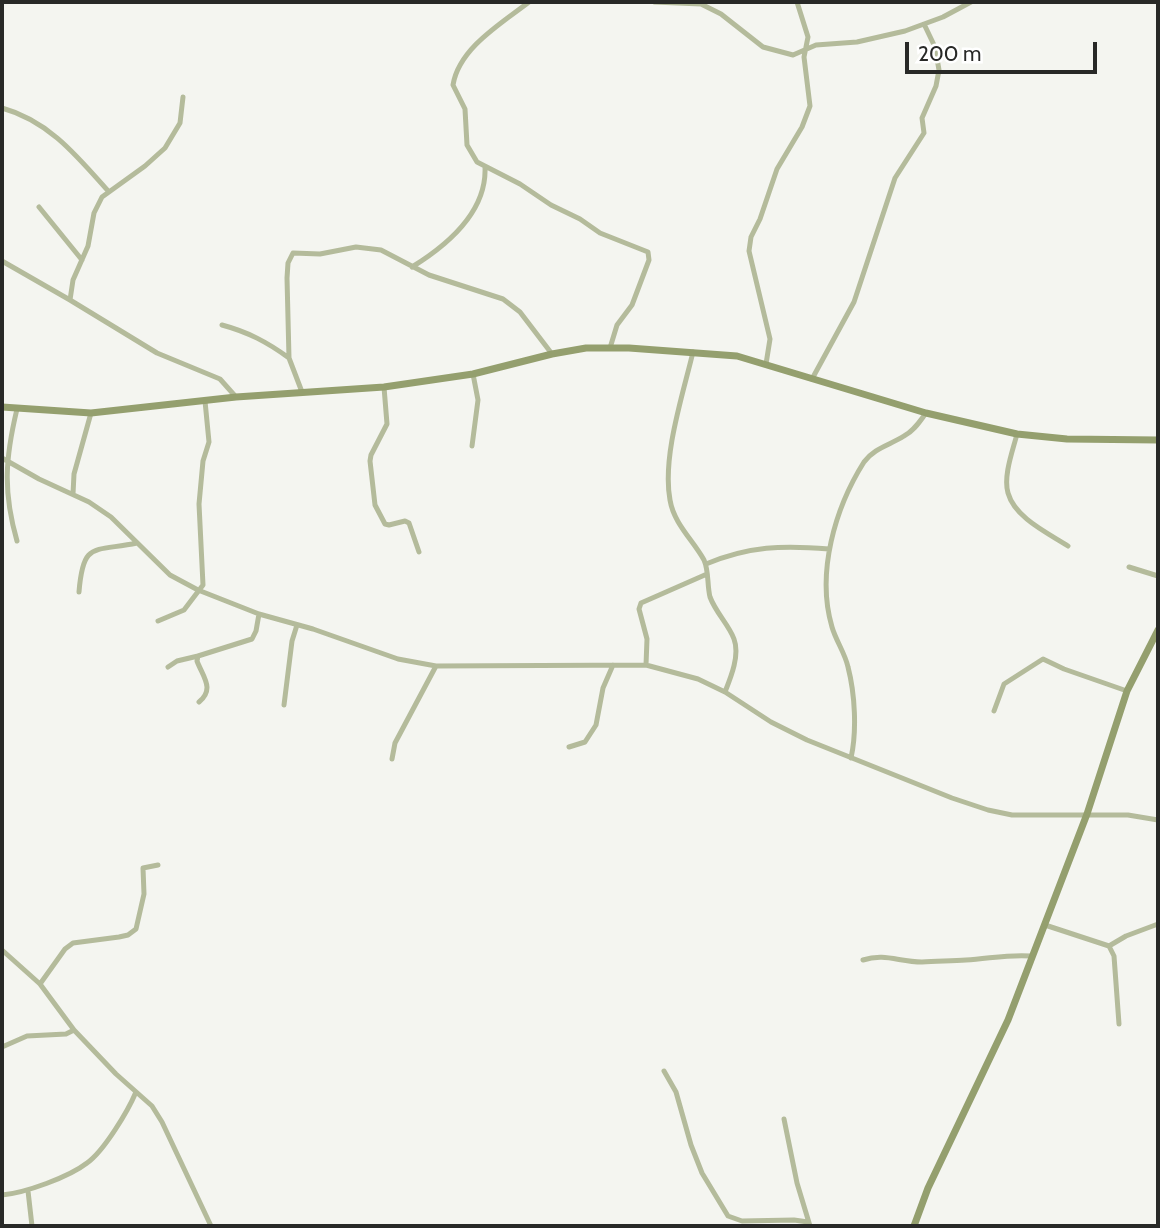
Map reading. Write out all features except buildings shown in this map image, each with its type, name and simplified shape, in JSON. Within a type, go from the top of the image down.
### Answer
[{"type":"street","points":[[529,2],[474,47],[454,77],[453,85],[466,116],[467,145],[471,154],[485,167],[520,184],[600,233],[648,252],[649,260],[632,305],[617,325],[610,348]]},
{"type":"street","points":[[654,2],[701,4],[721,14],[763,47],[773,52],[793,55],[816,44],[857,42],[924,24],[969,2]]},
{"type":"street","points":[[766,364],[770,339],[749,244],[777,169],[808,114],[810,97],[804,66],[808,37],[797,2]]},
{"type":"street","points":[[812,379],[853,302],[895,178],[924,133],[922,118],[936,86],[939,70],[935,47],[924,24]]},
{"type":"street","points":[[71,300],[73,280],[88,246],[102,197],[165,148],[180,123],[183,97]]},
{"type":"street","points":[[2,108],[25,115],[70,147],[108,192]]},
{"type":"street","points":[[412,267],[457,233],[481,191],[485,167]]},
{"type":"street","points":[[485,178],[496,172]]},
{"type":"street","points":[[39,207],[82,260]]},
{"type":"street","points":[[302,392],[289,358],[287,278],[288,263],[293,253],[320,254],[347,247],[381,250],[429,275],[503,299],[520,312],[552,354]]},
{"type":"street","points":[[427,258],[429,275]]},
{"type":"street","points":[[2,261],[157,353],[220,379],[236,397]]},
{"type":"street","points":[[222,325],[264,340],[289,358]]},
{"type":"street","points":[[2,407],[90,413],[236,397],[384,387],[472,374],[586,348],[610,348],[737,356],[926,413],[1017,434],[1093,440],[1158,440]]},
{"type":"street","points":[[693,352],[675,426],[669,498],[673,513],[706,564],[710,597],[720,620],[734,638],[732,674],[725,692]]},
{"type":"street","points":[[472,374],[478,400],[472,446]]},
{"type":"street","points":[[384,387],[387,424],[370,455],[376,505],[385,524],[405,521],[409,523],[419,552]]},
{"type":"street","points":[[158,621],[184,610],[201,589],[203,580],[200,504],[204,461],[209,442],[205,401]]},
{"type":"street","points":[[17,409],[7,450],[9,462],[6,489],[17,541]]},
{"type":"street","points":[[73,494],[74,474],[90,413]]},
{"type":"street","points":[[851,758],[855,732],[851,684],[845,655],[832,626],[828,584],[829,549],[846,496],[866,459],[880,448],[906,436],[926,413]]},
{"type":"street","points":[[1017,434],[1007,491],[1015,507],[1026,518],[1068,546]]},
{"type":"street","points":[[2,458],[73,494],[111,517],[170,575],[198,590],[258,614],[398,659],[436,666],[646,665],[698,679],[725,692],[779,727],[851,758],[988,810],[1012,815],[1128,815],[1158,820]]},
{"type":"street","points":[[79,592],[82,562],[88,554],[94,550],[137,543]]},
{"type":"street","points":[[706,564],[756,548],[829,549]]},
{"type":"street","points":[[1129,567],[1158,576]]},
{"type":"street","points":[[646,665],[647,639],[639,609],[641,603],[707,574]]},
{"type":"street","points":[[168,667],[177,661],[252,639],[258,614]]},
{"type":"street","points":[[284,705],[292,641],[297,625]]},
{"type":"street","points":[[915,1226],[928,1188],[1008,1020],[1087,814],[1127,691],[1158,630]]},
{"type":"street","points":[[198,656],[197,661],[208,691],[200,702]]},
{"type":"street","points":[[994,711],[1004,684],[1043,659],[1127,691]]},
{"type":"street","points":[[569,747],[585,742],[597,725],[603,688],[613,665]]},
{"type":"street","points":[[392,759],[395,743],[436,666]]},
{"type":"street","points":[[40,984],[65,949],[73,943],[119,937],[136,929],[144,894],[143,868],[159,865]]},
{"type":"street","points":[[1109,946],[1126,936],[1158,924]]},
{"type":"street","points":[[1045,925],[1109,946],[1114,956],[1119,1024]]},
{"type":"street","points":[[2,950],[40,984],[74,1030],[152,1106],[211,1226]]},
{"type":"street","points":[[863,960],[876,956],[914,962],[968,960],[999,955],[1031,956]]},
{"type":"street","points":[[2,1047],[27,1036],[66,1034],[74,1030]]},
{"type":"street","points":[[664,1071],[676,1092],[702,1173],[728,1216],[741,1221],[794,1220],[809,1224]]},
{"type":"street","points":[[2,1195],[28,1191],[88,1163],[117,1126],[136,1092]]},
{"type":"street","points":[[783,1119],[809,1224]]},
{"type":"street","points":[[28,1191],[32,1226]]}]
